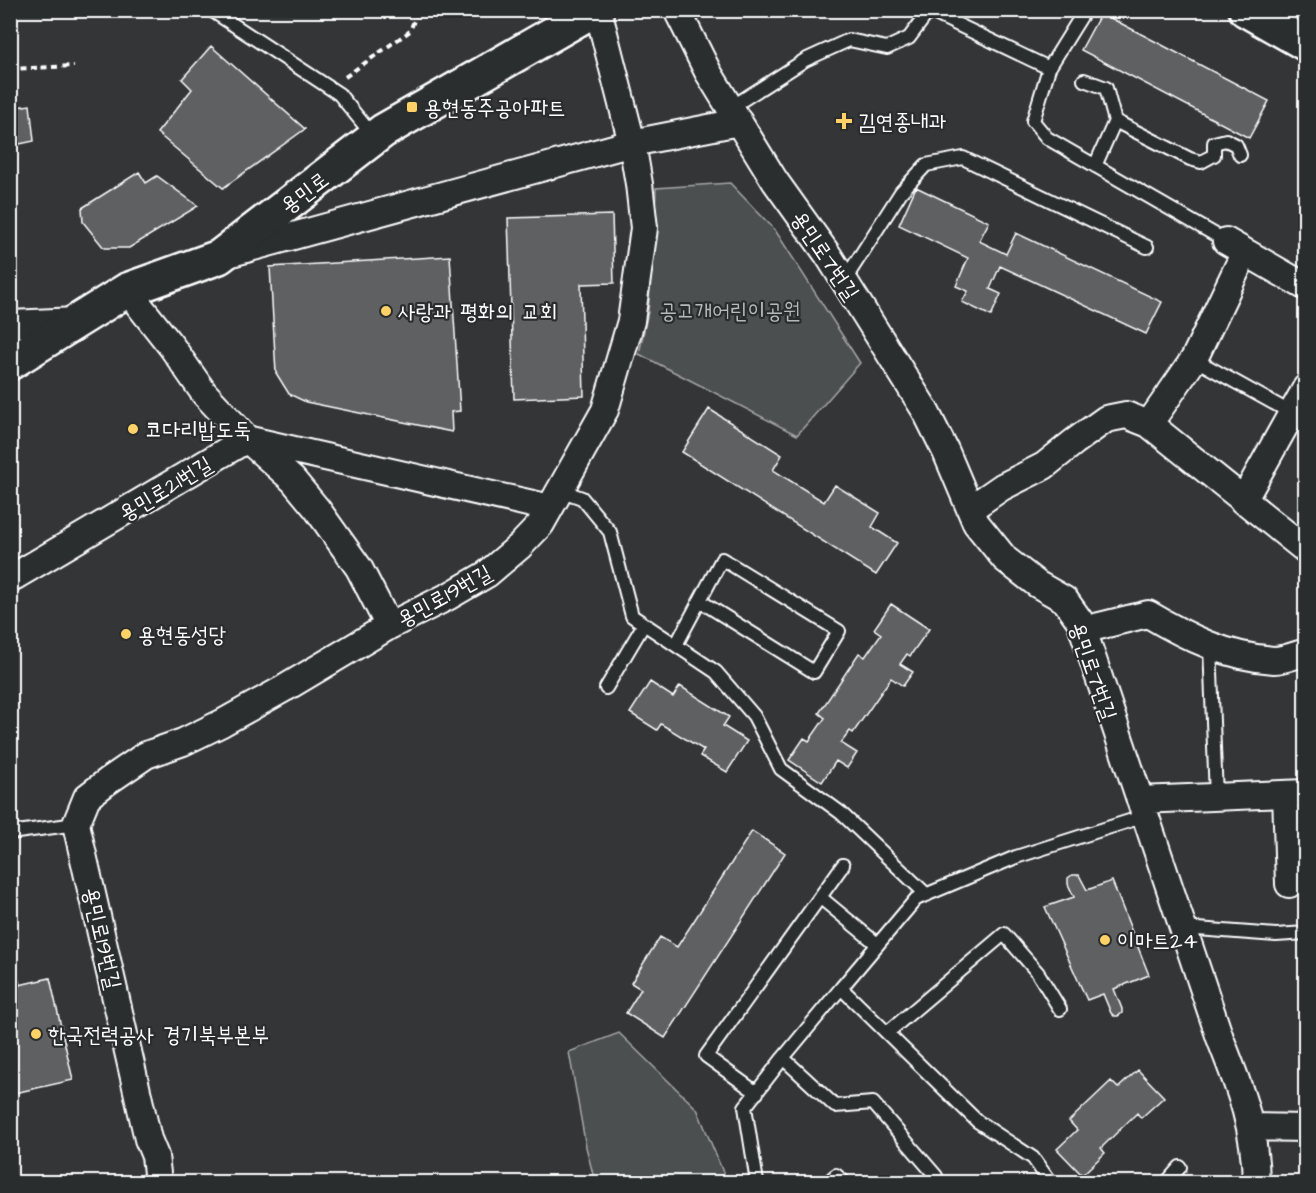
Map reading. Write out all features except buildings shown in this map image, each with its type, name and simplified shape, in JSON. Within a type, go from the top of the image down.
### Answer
[{"type":"street","name":"용민로","points":[[10,363],[127,290],[219,257],[383,131],[596,10]]},
{"type":"street","name":"용민로19번길","points":[[159,1182],[155,1156],[148,1139],[76,824],[87,797],[146,755],[183,742],[222,723],[389,626],[487,574],[520,546],[541,524],[605,410],[631,321],[644,228],[632,142],[596,10]]},
{"type":"street","name":"용민로7번길","points":[[677,10],[708,72],[734,115],[775,181],[844,281],[925,410],[976,523],[1005,559],[1037,584],[1065,600],[1080,621],[1221,1038],[1246,1104],[1256,1153],[1256,1182]]},
{"type":"street","points":[[1245,10],[1305,44]]},
{"type":"street","points":[[219,257],[734,115]]},
{"type":"street","points":[[1149,424],[1194,359],[1235,247],[1305,287]]},
{"type":"street","points":[[127,290],[172,347],[204,393],[247,439],[293,480],[317,509],[359,568],[389,626]]},
{"type":"street","points":[[10,324],[78,321]]},
{"type":"street","points":[[1243,501],[1299,417],[1305,388]]},
{"type":"street","points":[[970,509],[1002,487],[1044,466],[1107,419],[1126,415],[1149,424],[1305,550]]},
{"type":"street","points":[[247,439],[555,499]]},
{"type":"street","name":"용민로21번길","points":[[10,579],[247,439]]},
{"type":"street","points":[[1083,630],[1148,614],[1188,637],[1220,650],[1276,660],[1305,652]]},
{"type":"street","points":[[1142,808],[1216,797],[1296,793],[1289,884]]},
{"type":"street","points":[[1250,1127],[1305,1128]]},
{"type":"lane","points":[[211,10],[339,94],[374,138]]},
{"type":"lane","points":[[1085,10],[1049,68],[1033,121],[1047,138],[1235,247]]},
{"type":"lane","points":[[734,115],[805,60],[849,40],[887,48],[909,38],[929,11],[1049,68]]},
{"type":"lane","points":[[1084,80],[1106,88],[1115,121],[1095,166]]},
{"type":"lane","points":[[1115,121],[1201,162],[1214,155],[1214,143],[1226,140],[1236,145],[1240,155]]},
{"type":"lane","points":[[844,281],[900,192],[926,165],[963,158],[1148,247]]},
{"type":"lane","points":[[1194,359],[1299,417]]},
{"type":"lane","points":[[555,499],[582,498],[610,532],[633,616],[716,672],[754,716],[781,769],[841,813],[927,895]]},
{"type":"lane","points":[[676,645],[722,559],[840,632],[814,672],[700,601]]},
{"type":"lane","points":[[606,687],[644,624]]},
{"type":"lane","points":[[1210,646],[1216,797]]},
{"type":"lane","points":[[758,1182],[745,1107],[916,899],[1142,808]]},
{"type":"lane","points":[[10,832],[76,824]]},
{"type":"lane","points":[[756,1093],[706,1056],[843,865]]},
{"type":"lane","points":[[821,898],[878,944]]},
{"type":"lane","points":[[1184,928],[1276,935],[1305,933]]},
{"type":"lane","points":[[887,1033],[1004,934],[1038,973],[1060,1008]]},
{"type":"lane","points":[[841,988],[977,1121],[1033,1158],[1050,1182]]},
{"type":"lane","points":[[783,1059],[835,1106],[873,1103],[936,1176]]},
{"type":"lane","points":[[1167,1182],[1180,1167]]},
{"type":"lane","points":[[828,1182],[836,1175],[844,1182]]},
{"type":"path","points":[[330,87],[410,31],[418,10]]},
{"type":"path","points":[[10,69],[74,66]]},
{"type":"green space","name":"공고개어린이공원","points":[[730,183],[775,230],[860,363],[797,435],[639,354],[648,312],[656,188]]},
{"type":"green space","points":[[619,1033],[697,1109],[727,1182],[595,1182],[586,1147],[569,1052]]},
{"type":"place","name":"용현동주공아파트","points":[[412,107]]},
{"type":"place","name":"김연종내과","points":[[844,121]]},
{"type":"place","name":"사랑과 평화의 교회","points":[[386,311]]},
{"type":"place","name":"코다리밥도둑","points":[[133,429]]},
{"type":"place","name":"용현동성당","points":[[126,634]]},
{"type":"place","name":"이마트24","points":[[1105,940]]},
{"type":"place","name":"한국전력공사 경기북부본부","points":[[36,1034]]}]
